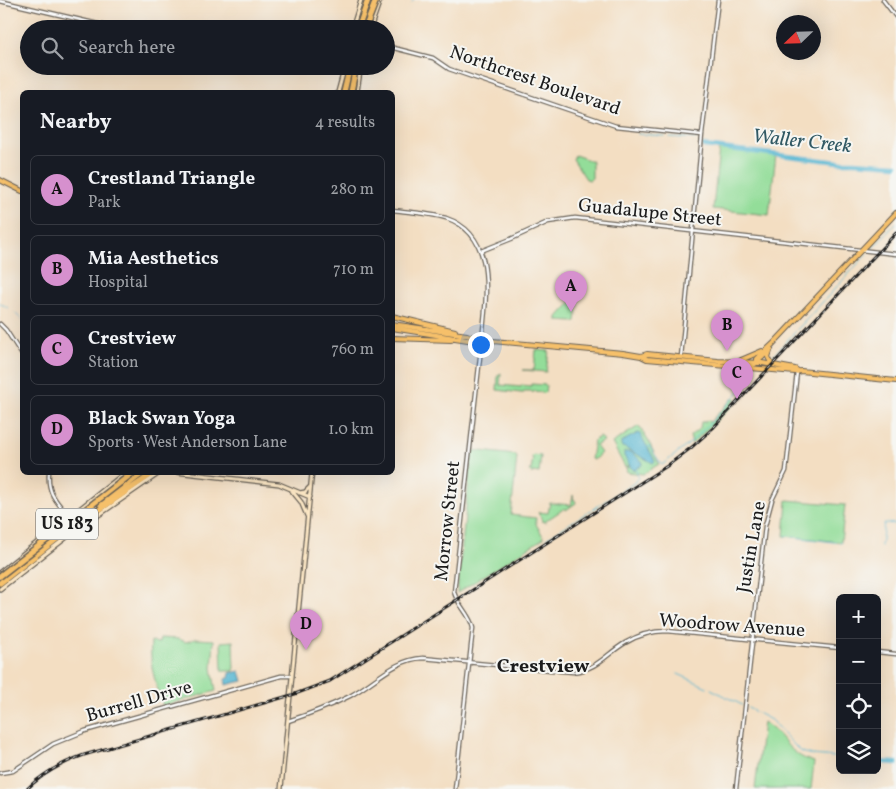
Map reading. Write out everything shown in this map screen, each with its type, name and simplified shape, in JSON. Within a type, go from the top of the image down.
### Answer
[{"type":"highway","points":[[361,20],[368,0]]},
{"type":"highway","points":[[371,20],[376,0]]},
{"type":"highway","points":[[344,90],[348,75]]},
{"type":"highway","points":[[352,90],[357,75]]},
{"type":"highway","name":"US 183","points":[[0,574],[130,475]]},
{"type":"highway","name":"US 183","points":[[0,583],[140,475]]},
{"type":"highway","points":[[88,515],[96,512],[151,475]]},
{"type":"main road","points":[[355,20],[361,0]]},
{"type":"main road","points":[[372,20],[380,0]]},
{"type":"main road","points":[[339,90],[343,75]]},
{"type":"main road","points":[[357,90],[359,75]]},
{"type":"main road","points":[[0,180],[20,190]]},
{"type":"main road","points":[[744,368],[757,362],[896,213]]},
{"type":"main road","points":[[395,317],[482,340]]},
{"type":"main road","points":[[395,324],[466,335]]},
{"type":"main road","points":[[395,328],[461,339]]},
{"type":"main road","points":[[395,338],[482,340],[641,356],[647,359],[896,381]]},
{"type":"main road","points":[[740,361],[769,348]]},
{"type":"main road","points":[[769,348],[768,357],[772,365]]},
{"type":"main road","points":[[641,356],[647,354],[757,362],[798,371]]},
{"type":"main road","points":[[757,362],[762,370]]},
{"type":"main road","points":[[0,574],[70,520],[122,475]]},
{"type":"main road","points":[[0,589],[79,529],[157,475]]},
{"type":"main road","points":[[201,475],[279,484],[310,498]]},
{"type":"main road","points":[[281,789],[312,475]]},
{"type":"main road","points":[[298,493],[306,491],[311,486]]},
{"type":"main road","points":[[290,489],[301,502],[308,518]]},
{"type":"street","points":[[681,357],[702,135],[718,0]]},
{"type":"street","points":[[883,0],[896,17]]},
{"type":"street","points":[[0,1],[81,20]]},
{"type":"street","name":"Northcrest Boulevard","points":[[395,49],[433,58],[449,69],[616,126],[702,135]]},
{"type":"street","points":[[395,210],[451,220],[468,230],[476,240],[481,251]]},
{"type":"street","name":"Guadalupe Street","points":[[481,251],[511,240],[539,225],[569,218],[624,222],[896,254]]},
{"type":"street","name":"Morrow Street","points":[[455,789],[473,626],[454,592],[486,294],[481,251]]},
{"type":"street","points":[[0,324],[20,352]]},
{"type":"street","name":"Justin Lane","points":[[736,789],[767,518],[774,496],[786,471],[798,371]]},
{"type":"street","points":[[49,475],[50,491],[70,520],[79,529]]},
{"type":"street","name":"Woodrow Avenue","points":[[288,721],[316,712],[346,697],[407,661],[423,658],[570,672],[582,671],[596,665],[625,644],[651,633],[672,631],[836,648]]},
{"type":"street","points":[[881,652],[896,654]]},
{"type":"street","name":"Burrell Drive","points":[[0,773],[13,771],[53,744],[85,731],[281,676],[292,676]]},
{"type":"green space","points":[[719,148],[776,154],[769,215],[713,209]]},
{"type":"green space","points":[[575,155],[592,161],[592,178],[590,180],[586,179],[573,159]]},
{"type":"green space","points":[[577,296],[579,298],[576,321],[558,321],[558,317]]},
{"type":"green space","points":[[536,350],[549,351],[546,372],[523,370],[534,370]]},
{"type":"green space","points":[[501,373],[500,385],[521,387],[521,385],[531,386],[531,384],[546,385],[545,392],[543,394],[534,391],[533,393],[531,391],[524,391],[524,393],[521,393],[497,390],[498,375]]},
{"type":"green space","points":[[734,397],[736,399],[733,405],[692,444],[690,436],[700,428],[701,422],[706,420],[710,422]]},
{"type":"green space","points":[[639,426],[659,464],[643,474],[627,472],[626,468],[630,465],[625,467],[612,443]]},
{"type":"green space","points":[[600,437],[604,440],[596,446],[601,453],[594,460],[591,459],[594,440]]},
{"type":"green space","points":[[472,450],[515,455],[517,457],[511,515],[536,518],[536,524],[544,538],[457,593]]},
{"type":"green space","points":[[533,455],[541,456],[539,473],[532,472],[532,474],[529,471],[531,470],[533,458],[531,457]]},
{"type":"green space","points":[[573,495],[576,503],[543,522],[538,512],[548,513],[550,503],[571,505]]},
{"type":"green space","points":[[787,500],[845,505],[841,542],[784,536]]},
{"type":"green space","points":[[160,638],[178,639],[186,642],[195,639],[214,640],[212,668],[216,691],[163,706],[151,659],[151,642],[159,643]]},
{"type":"green space","points":[[233,641],[234,671],[222,671],[221,642]]},
{"type":"green space","points":[[763,722],[797,754],[814,762],[811,789],[755,789]]},
{"type":"water","points":[[638,433],[655,461],[653,463],[621,446],[621,442]]},
{"type":"water","points":[[624,452],[631,452],[643,462],[642,465],[634,470],[632,469],[624,456]]},
{"type":"water","points":[[240,671],[243,681],[226,685],[225,679],[229,678],[230,673]]},
{"type":"waterway","name":"Waller Creek","points":[[638,134],[665,136]]},
{"type":"waterway","name":"Waller Creek","points":[[670,137],[698,139]]},
{"type":"waterway","name":"Waller Creek","points":[[704,146],[839,162],[896,165]]},
{"type":"waterway","points":[[872,249],[896,223]]},
{"type":"waterway","points":[[771,358],[867,254]]},
{"type":"waterway","points":[[0,303],[8,308]]},
{"type":"waterway","points":[[15,313],[20,318]]},
{"type":"waterway","points":[[647,447],[649,446],[662,465],[690,443],[721,412],[755,373]]},
{"type":"waterway","points":[[547,538],[634,483],[638,477],[636,469]]},
{"type":"waterway","points":[[881,546],[884,523],[896,524]]},
{"type":"waterway","points":[[786,536],[841,543]]},
{"type":"waterway","points":[[678,674],[707,687]]},
{"type":"waterway","points":[[711,689],[742,705]]},
{"type":"waterway","points":[[748,708],[771,720],[802,752],[835,757]]},
{"type":"waterway","points":[[881,762],[896,763]]},
{"type":"railway","points":[[27,789],[53,769],[84,755],[295,694],[330,681],[667,466],[713,428],[896,233]]},
{"type":"place","name":"Crestland Triangle","points":[[571,312]]},
{"type":"place","name":"Mia Aesthetics","points":[[727,351]]},
{"type":"place","name":"Crestview","points":[[737,399]]},
{"type":"place","name":"Black Swan Yoga","points":[[306,650]]},
{"type":"district","name":"Crestview","points":[[543,667]]}]
